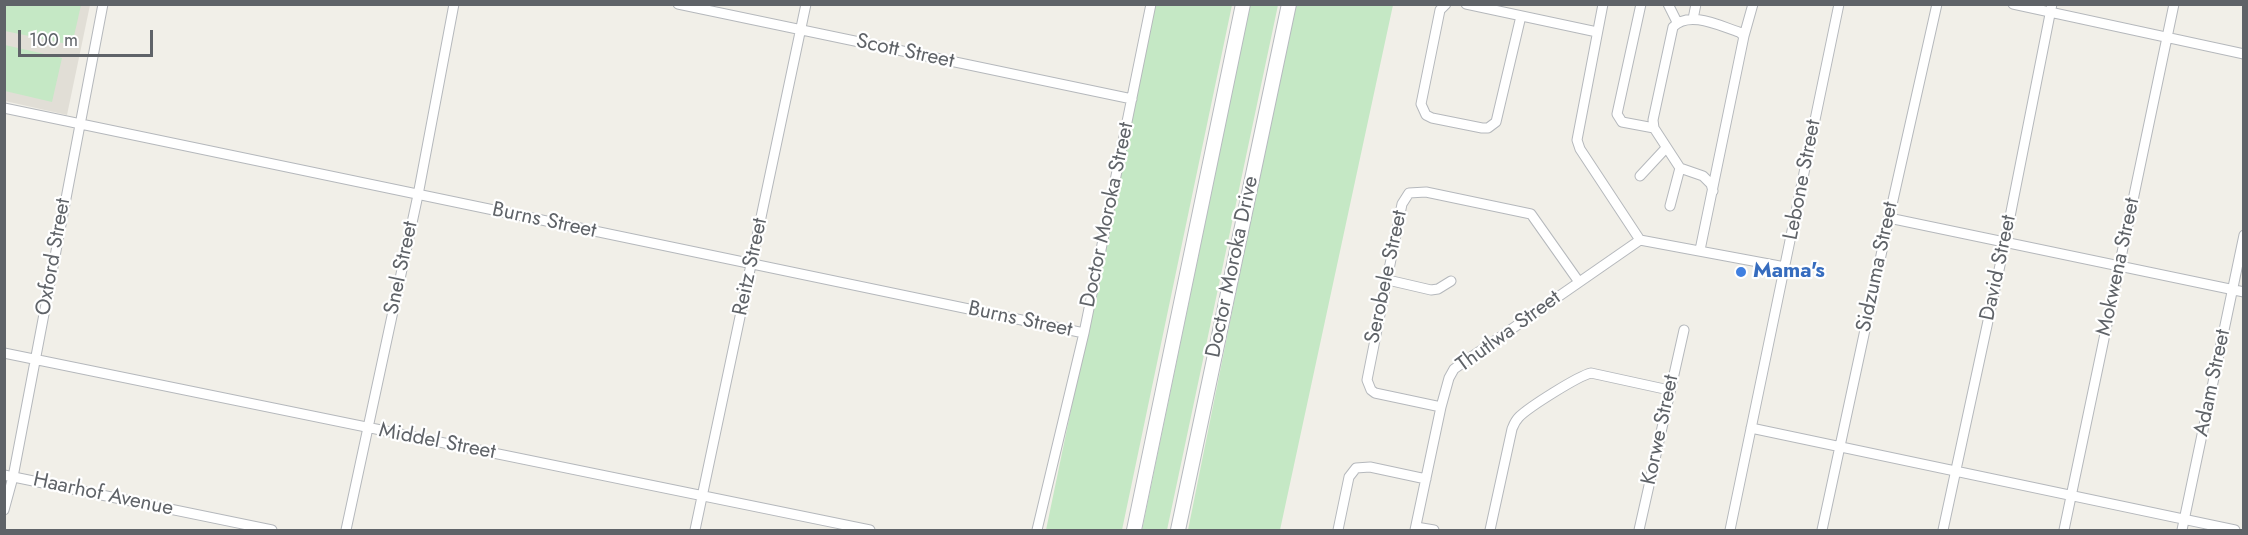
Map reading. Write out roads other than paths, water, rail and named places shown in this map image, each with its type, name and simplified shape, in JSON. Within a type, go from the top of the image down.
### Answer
[{"type":"street","name":"Oxford Street","points":[[4,510],[103,4]]},
{"type":"street","name":"Snel Street","points":[[346,531],[418,195],[454,4]]},
{"type":"street","name":"Scott Street","points":[[678,4],[1132,99]]},
{"type":"street","name":"Reitz Street","points":[[695,531],[806,4]]},
{"type":"street","name":"Doctor Moroka Street","points":[[1037,531],[1084,333],[1151,4]]},
{"type":"street","name":"Doctor Moroka Drive","points":[[1134,531],[1243,4]]},
{"type":"street","name":"Doctor Moroka Drive","points":[[1178,531],[1289,4]]},
{"type":"street","points":[[1446,4],[1440,10],[1438,18],[1422,98],[1423,111],[1432,118],[1482,128],[1488,128],[1496,122],[1521,16]]},
{"type":"street","points":[[1466,4],[1597,32]]},
{"type":"street","points":[[1603,4],[1577,140],[1580,149],[1640,240],[1785,267]]},
{"type":"street","points":[[1641,4],[1617,114],[1622,122],[1654,128]]},
{"type":"street","points":[[1668,4],[1677,22]]},
{"type":"street","points":[[1693,19],[1696,4]]},
{"type":"street","points":[[1700,250],[1744,36],[1754,4]]},
{"type":"street","name":"Lebone Street","points":[[1730,531],[1839,4]]},
{"type":"street","name":"Sidzuma Street","points":[[1822,531],[1937,4]]},
{"type":"street","points":[[2013,4],[2051,8],[2167,39],[2244,54]]},
{"type":"street","name":"Mokwena Street","points":[[2064,531],[2174,4]]},
{"type":"street","name":"David Street","points":[[1943,531],[2005,242],[2051,8]]},
{"type":"street","points":[[1713,191],[1711,184],[1703,176],[1680,168],[1654,128],[1653,120],[1672,27],[1677,22],[1693,19],[1739,32],[1744,36]]},
{"type":"street","name":"Burns Street","points":[[4,108],[1084,333]]},
{"type":"street","points":[[1640,176],[1666,148]]},
{"type":"street","points":[[1670,206],[1680,168]]},
{"type":"street","name":"Serobele Street","points":[[1441,407],[1375,393],[1368,385],[1367,373],[1404,198],[1408,193],[1420,191],[1531,214],[1579,282]]},
{"type":"street","points":[[1889,218],[2244,292]]},
{"type":"street","name":"Adam Street","points":[[2182,531],[2244,235]]},
{"type":"street","name":"Thutlwa Street","points":[[1416,529],[1441,407],[1449,378],[1454,369],[1640,240]]},
{"type":"street","points":[[1388,280],[1431,290],[1438,289],[1451,281]]},
{"type":"street","name":"Korwe Street","points":[[1639,531],[1684,330]]},
{"type":"street","name":"Middel Street","points":[[4,353],[870,531]]},
{"type":"street","points":[[1490,531],[1514,423],[1524,412],[1580,377],[1591,373],[1669,390]]},
{"type":"street","points":[[1751,428],[1840,445],[2235,531]]},
{"type":"street","points":[[1338,531],[1349,477],[1356,468],[1370,467],[1426,479]]},
{"type":"street","name":"Haarhof Avenue","points":[[9,476],[272,531]]},
{"type":"street","points":[[1416,529],[1434,531]]},
{"type":"place","name":"Mama's","points":[[1741,272]]}]
